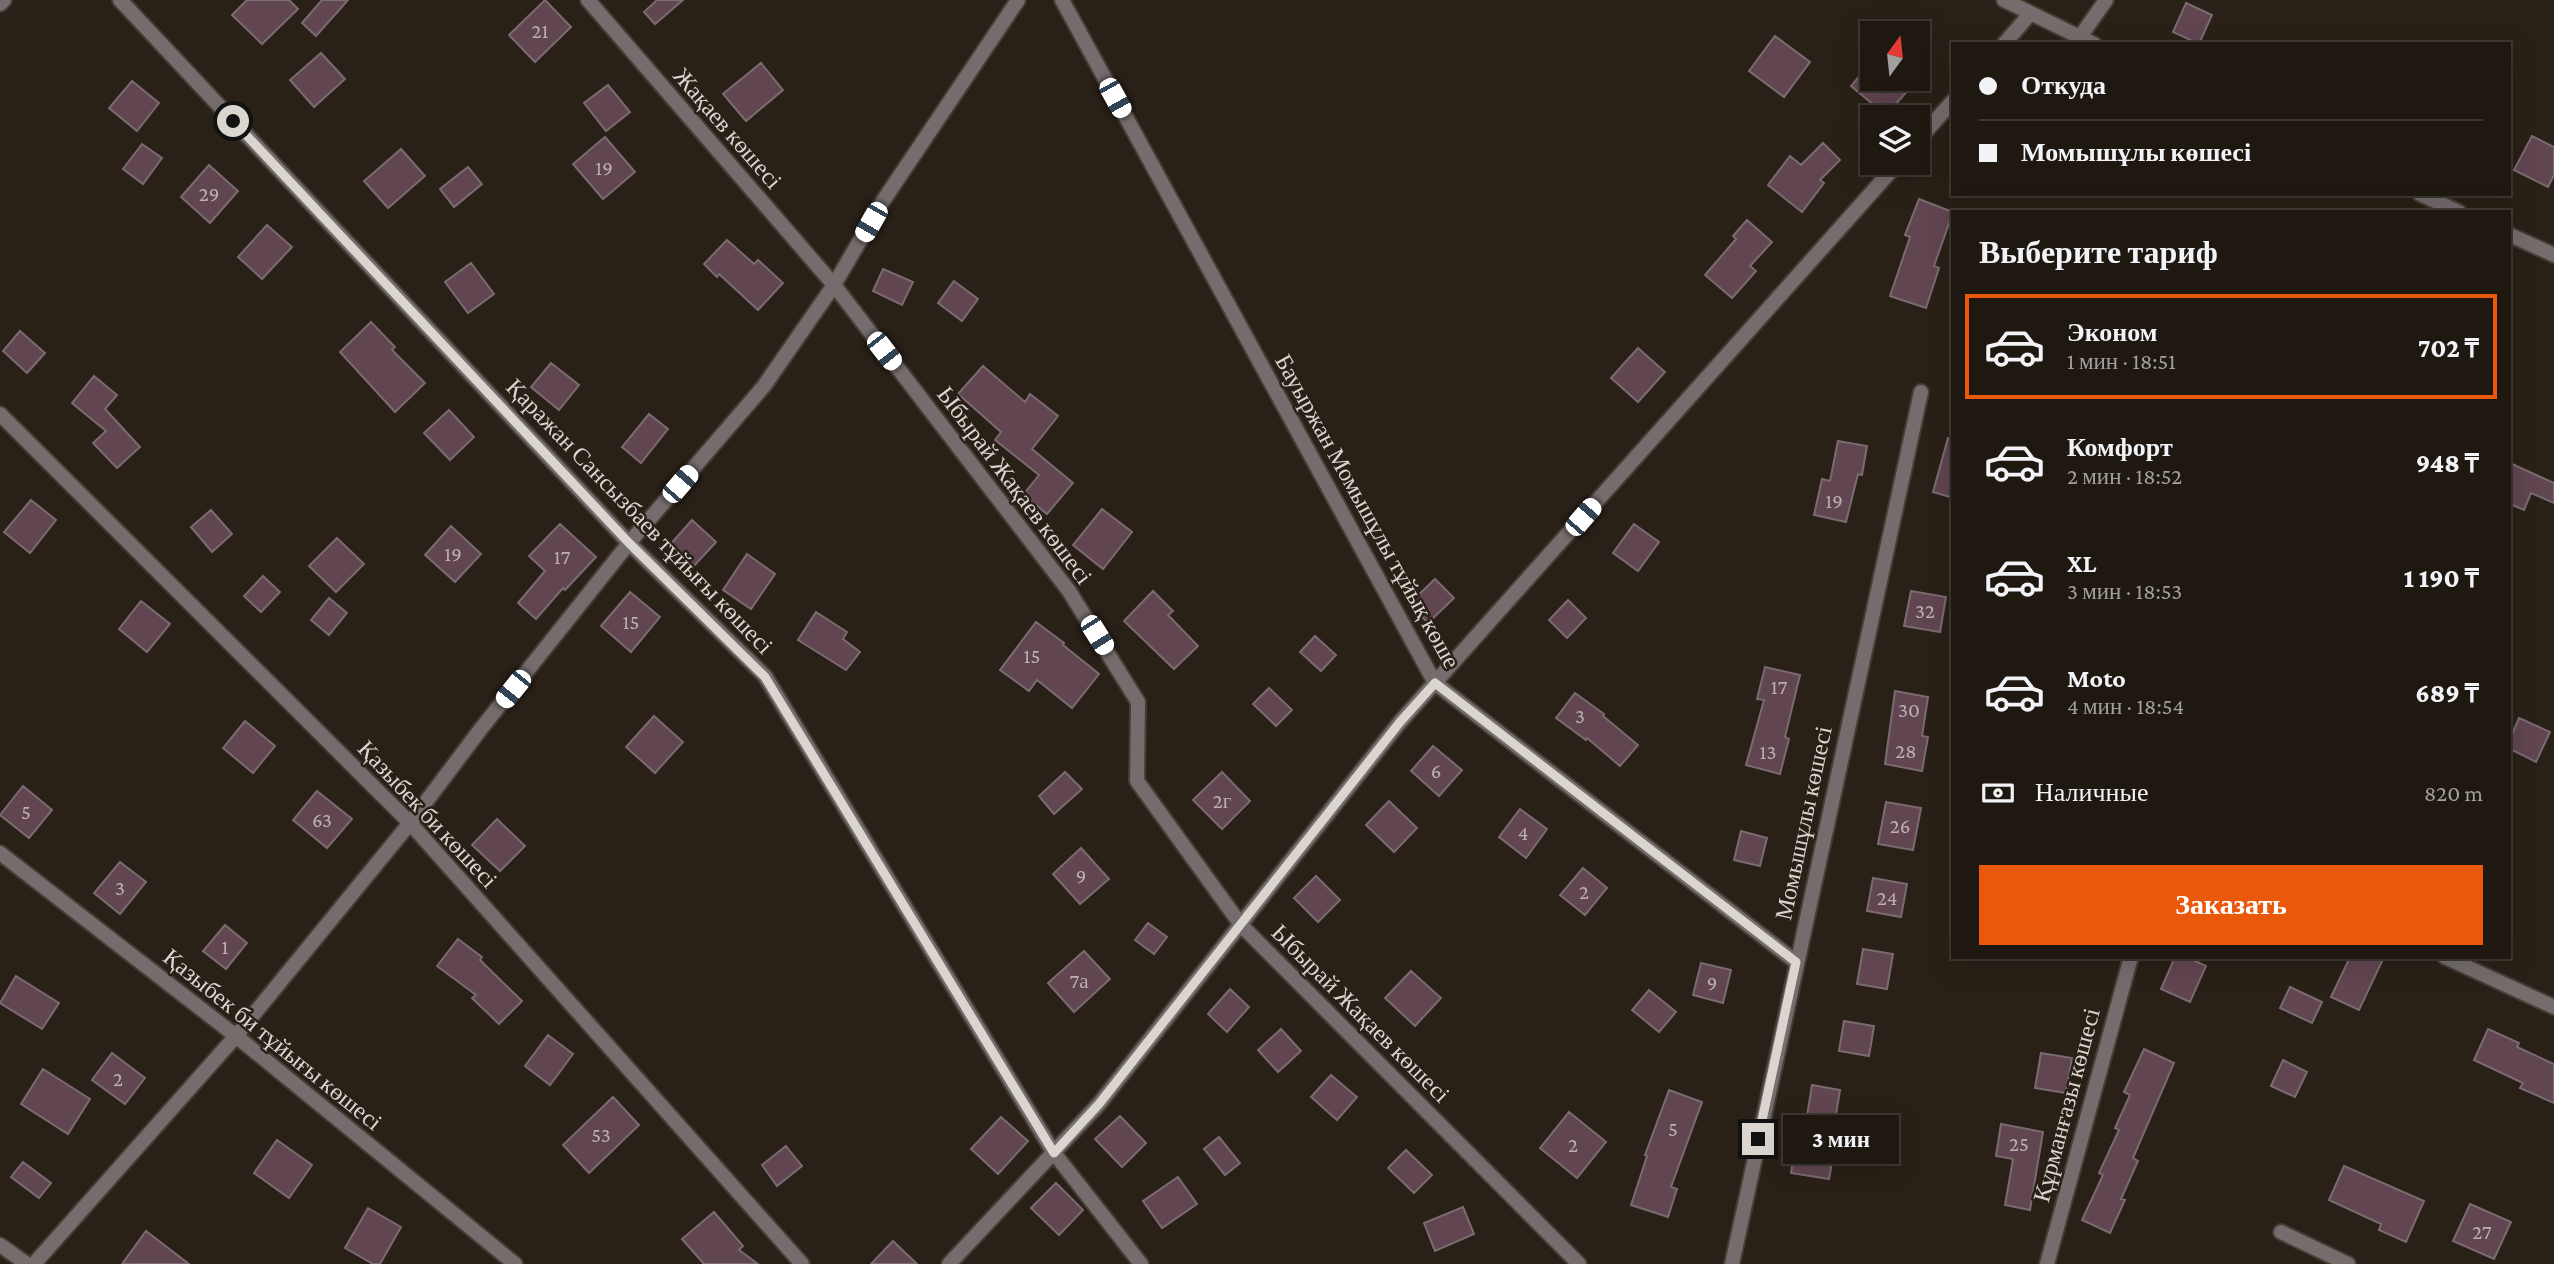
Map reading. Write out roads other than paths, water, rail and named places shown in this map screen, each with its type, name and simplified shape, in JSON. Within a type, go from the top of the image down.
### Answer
[{"type":"street","points":[[0,4],[4,0]]},
{"type":"street","name":"Қаражан Сансызбаев тұйығы көшесі","points":[[120,0],[629,543],[765,677],[1054,1153],[1141,1264]]},
{"type":"street","name":"Жақаев көшесі","points":[[588,0],[834,285]]},
{"type":"street","points":[[34,1264],[236,1036],[410,823],[629,543],[764,386],[834,285],[883,201],[1017,0]]},
{"type":"street","name":"Бауыржан Момышұлы тұйық көше","points":[[1062,0],[1435,683],[1796,962]]},
{"type":"street","points":[[2004,0],[2090,42]]},
{"type":"street","points":[[2080,37],[2106,0]]},
{"type":"street","points":[[2006,42],[2030,14]]},
{"type":"street","points":[[1930,127],[1951,103]]},
{"type":"street","points":[[949,1264],[1099,1104],[1400,722],[1887,175]]},
{"type":"street","points":[[2424,196],[2455,210]]},
{"type":"street","points":[[2511,235],[2554,255]]},
{"type":"street","name":"Ыбырай Жақаев көшесі","points":[[834,285],[1069,591],[1138,702],[1137,781],[1241,925],[1579,1264]]},
{"type":"street","name":"Момышұлы көшесі","points":[[1732,1264],[1921,392]]},
{"type":"street","name":"Қазыбек би көшесі","points":[[0,414],[410,823],[802,1264]]},
{"type":"street","name":"Қазыбек би тұйығы көшесі","points":[[0,853],[236,1036],[515,1264]]},
{"type":"street","name":"Құрманғазы көшесі","points":[[2047,1264],[2130,959]]},
{"type":"street","points":[[2449,959],[2554,1007]]},
{"type":"street","points":[[2281,1232],[2348,1264]]},
{"type":"street","points":[[0,1245],[27,1264]]}]
